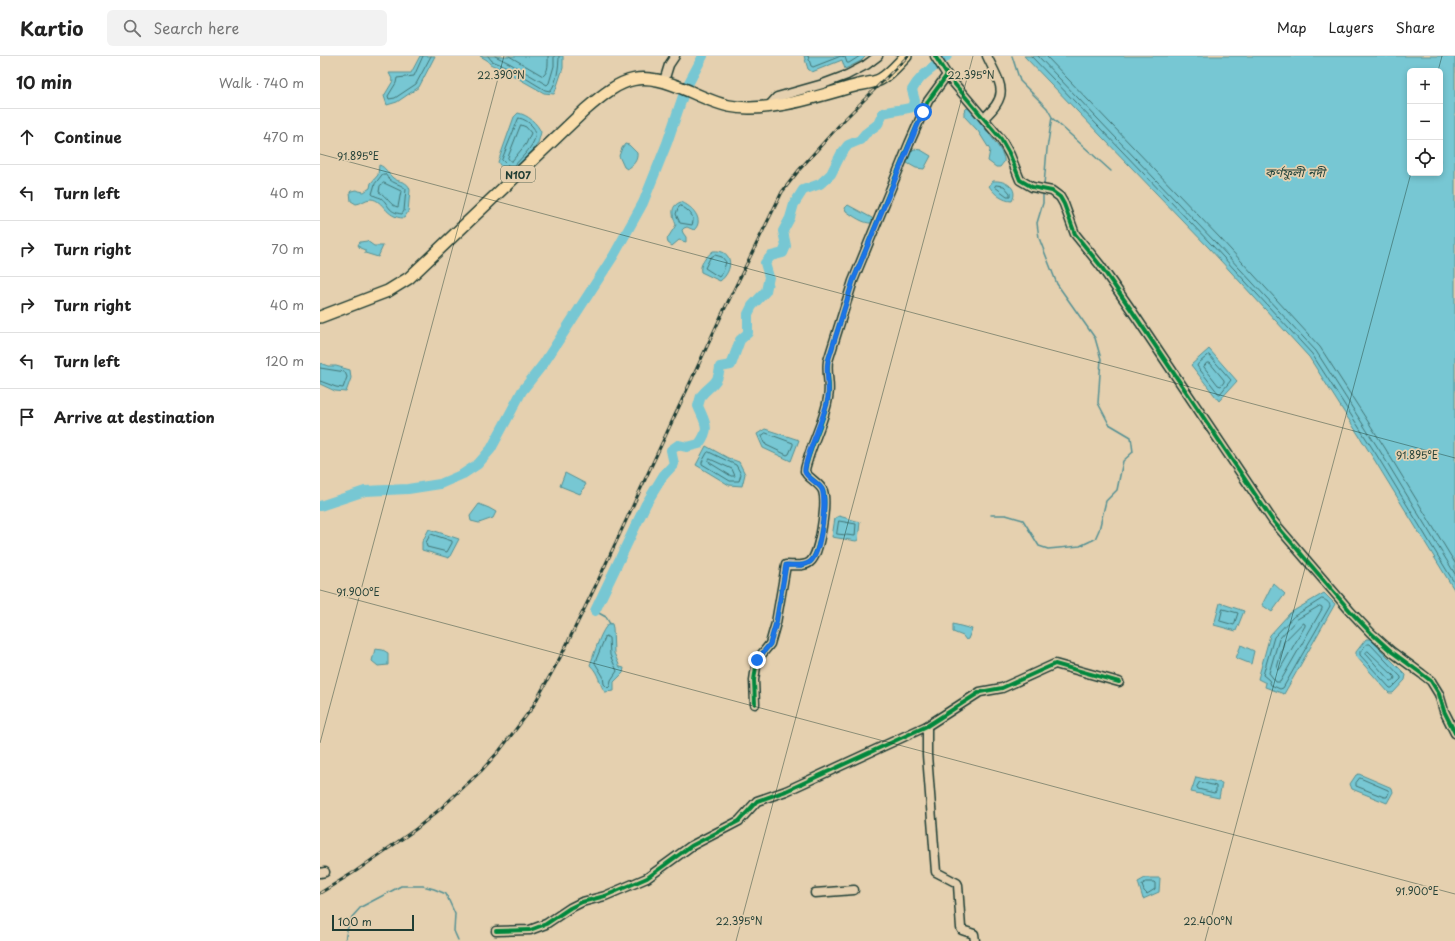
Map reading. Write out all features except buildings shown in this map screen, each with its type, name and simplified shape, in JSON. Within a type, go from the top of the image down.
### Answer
[{"type":"highway","name":"N107","points":[[320,317],[396,287],[408,278],[585,110],[605,93],[623,82],[652,78],[668,82],[699,96],[729,106],[769,106],[881,80],[906,56]]},
{"type":"street","points":[[668,82],[669,65],[675,56]]},
{"type":"street","points":[[769,106],[777,97],[823,84],[841,77],[866,65],[878,56]]},
{"type":"street","points":[[935,56],[945,72],[984,118],[1005,146],[1020,180],[1032,187],[1056,193],[1064,204],[1075,234],[1100,265],[1132,311],[1273,521],[1351,612],[1371,633],[1392,652],[1430,681],[1439,694],[1444,711],[1454,731]]},
{"type":"street","points":[[984,118],[999,102],[1001,93],[995,72],[987,56]]},
{"type":"street","points":[[755,704],[754,680],[757,660],[770,644],[776,623],[786,565],[806,564],[814,558],[817,552],[824,500],[822,489],[807,475],[806,468],[827,405],[829,391],[827,368],[847,298],[918,122],[945,72]]},
{"type":"street","points":[[496,931],[530,930],[546,924],[576,905],[605,896],[647,878],[691,846],[739,821],[757,801],[786,791],[927,726],[980,692],[1002,688],[1055,664],[1119,682]]},
{"type":"street","points":[[927,726],[927,755],[936,872],[957,883],[961,928],[974,934],[975,941]]},
{"type":"street","points":[[815,893],[854,890]]},
{"type":"water","points":[[420,56],[435,56],[419,87],[397,102],[387,105],[384,96],[393,81],[389,73],[411,73]]},
{"type":"water","points":[[480,56],[563,56],[563,68],[554,94],[544,93],[490,64],[487,60]]},
{"type":"water","points":[[804,56],[866,56],[861,61],[845,69],[842,60],[812,72],[808,69]]},
{"type":"water","name":"কর্ণফুলী নদী","points":[[1024,56],[1455,56],[1455,591],[1309,357],[1209,248]]},
{"type":"water","points":[[967,108],[970,109],[1001,151],[1004,157],[1004,162],[1000,167],[996,167],[988,161],[990,150],[978,131],[964,116],[964,111]]},
{"type":"water","points":[[518,113],[532,120],[541,132],[536,147],[518,168],[513,172],[508,172],[500,166],[498,162],[514,117]]},
{"type":"water","points":[[625,144],[629,145],[637,153],[635,162],[627,169],[624,167],[619,156]]},
{"type":"water","points":[[914,149],[921,150],[931,156],[924,169],[916,168],[907,163],[911,151]]},
{"type":"water","points":[[379,165],[395,180],[405,183],[409,187],[408,212],[404,218],[393,215],[375,200],[369,199],[356,204],[351,201],[351,191],[357,190],[364,192],[370,188],[371,183],[378,175]]},
{"type":"water","points":[[993,181],[1007,183],[1010,186],[1014,192],[1012,201],[1002,198],[993,192],[989,186]]},
{"type":"water","points":[[681,202],[693,210],[698,218],[698,222],[694,230],[687,227],[682,230],[686,237],[686,242],[679,240],[672,246],[668,243],[667,239],[676,225],[673,209]]},
{"type":"water","points":[[848,205],[872,218],[872,223],[862,221],[846,211],[845,208]]},
{"type":"water","points":[[367,241],[374,246],[383,246],[378,257],[365,253],[365,250],[360,248],[358,245],[360,242]]},
{"type":"water","points":[[713,251],[720,251],[725,254],[730,262],[727,272],[720,281],[701,272],[702,263]]},
{"type":"water","points":[[1209,349],[1237,381],[1219,401],[1191,365]]},
{"type":"water","points":[[320,363],[350,370],[351,378],[346,392],[335,391],[320,384]]},
{"type":"water","points":[[765,429],[799,440],[791,461],[763,448],[757,434]]},
{"type":"water","points":[[706,446],[739,462],[745,474],[742,486],[729,485],[696,465]]},
{"type":"water","points":[[565,473],[586,484],[580,494],[560,486]]},
{"type":"water","points":[[479,504],[496,512],[493,518],[479,523],[471,521],[470,516]]},
{"type":"water","points":[[839,516],[860,522],[858,540],[856,541],[832,537],[835,518]]},
{"type":"water","points":[[429,529],[459,539],[449,558],[422,550],[422,542]]},
{"type":"water","points":[[1273,583],[1285,594],[1272,612],[1262,605]]},
{"type":"water","points":[[1324,593],[1335,604],[1284,694],[1265,687],[1266,683],[1258,679],[1270,635],[1290,613]]},
{"type":"water","points":[[1220,603],[1244,611],[1236,631],[1214,625]]},
{"type":"water","points":[[610,623],[612,624],[613,628],[614,653],[620,667],[624,668],[623,673],[614,682],[614,691],[605,692],[596,672],[590,665],[601,636]]},
{"type":"water","points":[[953,624],[972,629],[968,639],[966,640],[963,636],[953,632]]},
{"type":"water","points":[[1366,639],[1370,639],[1406,675],[1405,680],[1393,693],[1389,693],[1356,656],[1356,652]]},
{"type":"water","points":[[1241,645],[1254,651],[1251,664],[1236,658]]},
{"type":"water","points":[[375,649],[383,650],[388,653],[388,665],[378,666],[372,661]]},
{"type":"water","points":[[1359,774],[1392,788],[1393,792],[1387,803],[1352,789],[1350,784],[1356,775]]},
{"type":"water","points":[[1196,777],[1222,783],[1219,798],[1191,792]]},
{"type":"water","points":[[1145,878],[1160,878],[1159,892],[1143,899],[1138,882]]},
{"type":"waterway","points":[[320,506],[365,491],[408,489],[440,484],[463,474],[478,464],[491,449],[522,391],[544,363],[614,255],[643,203],[667,143],[685,90],[703,56]]},
{"type":"waterway","points":[[595,611],[646,504],[663,476],[674,464],[671,450],[678,445],[687,447],[699,444],[705,434],[706,425],[698,406],[701,396],[717,378],[720,367],[731,365],[740,340],[748,333],[748,314],[752,306],[766,291],[769,277],[765,263],[771,256],[783,253],[786,246],[783,231],[790,218],[794,204],[803,190],[820,184],[831,174],[841,154],[848,145],[860,140],[878,124],[883,113],[913,107],[915,101],[912,90],[915,84],[923,75],[947,56]]},
{"type":"waterway","points":[[1012,56],[1020,81],[1047,108],[1052,117],[1047,149],[1044,185]]},
{"type":"waterway","points":[[1052,118],[1111,171]]},
{"type":"waterway","points":[[991,515],[1006,515],[1023,520],[1039,546],[1048,549],[1080,546],[1095,539],[1099,530],[1106,501],[1117,490],[1123,461],[1133,452],[1131,437],[1109,424],[1098,403],[1101,359],[1095,338],[1057,284],[1039,238],[1037,223],[1043,203],[1043,193]]},
{"type":"waterway","points":[[595,611],[606,617],[610,624]]},
{"type":"waterway","points":[[345,941],[352,917],[361,907],[401,886],[423,886],[446,894],[455,914],[454,931],[458,940]]},
{"type":"railway","points":[[320,893],[356,871],[416,829],[439,810],[481,771],[500,750],[532,708],[562,654],[596,585],[723,312],[782,192],[799,170],[842,122],[908,56]]},
{"type":"cycle path","points":[[755,704],[754,680],[757,660],[770,644],[776,623],[786,565],[808,564],[814,557],[820,539],[824,506],[823,491],[805,471],[810,451],[827,406],[829,393],[828,361],[853,281],[909,144],[928,101],[947,75],[935,56]]},
{"type":"cycle path","points":[[947,75],[1001,139],[1010,155],[1020,180],[1032,187],[1052,191],[1060,197],[1075,234],[1100,265],[1132,311],[1273,521],[1351,612],[1371,633],[1392,652],[1431,681],[1439,694],[1444,711],[1455,733]]},
{"type":"cycle path","points":[[496,931],[530,930],[546,924],[582,902],[605,896],[647,878],[691,846],[739,821],[757,801],[786,791],[927,726],[980,692],[1002,688],[1055,664],[1119,682]]},
{"type":"route","points":[[757,660],[770,644],[776,623],[786,565],[806,564],[814,558],[817,552],[823,519],[824,494],[820,485],[805,472],[827,405],[829,391],[827,374],[828,361],[853,281],[923,112]]}]
